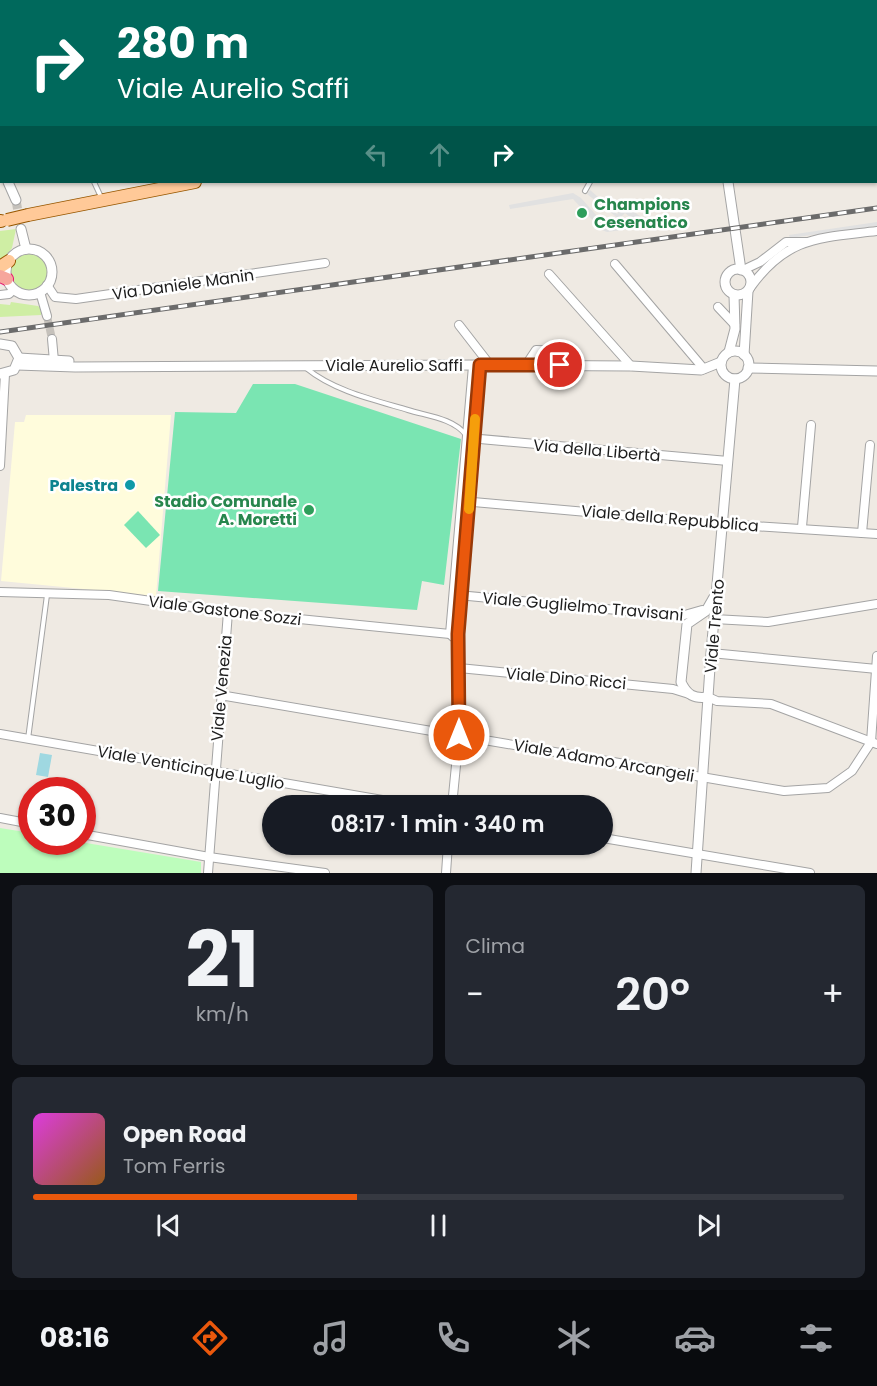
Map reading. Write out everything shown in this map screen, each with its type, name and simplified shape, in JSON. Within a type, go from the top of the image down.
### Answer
[{"type":"main road","points":[[2,221],[190,183]]},
{"type":"street","points":[[8,183],[16,200]]},
{"type":"street","points":[[615,264],[702,369],[735,379],[744,376],[748,368],[744,355],[749,275],[742,270],[737,249],[728,183]]},
{"type":"street","points":[[21,229],[26,249]]},
{"type":"street","points":[[731,272],[760,262],[790,240],[806,242],[877,231]]},
{"type":"street","points":[[734,295],[741,295],[749,289],[773,260],[806,242]]},
{"type":"street","points":[[0,295],[9,294],[4,264],[16,253],[26,249],[39,252],[48,261],[51,273],[43,289],[47,316]]},
{"type":"street","points":[[724,374],[721,362],[729,352],[735,325],[734,295],[726,286],[726,278],[731,272],[737,249]]},
{"type":"street","name":"Via Daniele Manin","points":[[43,289],[55,297],[76,299],[325,263]]},
{"type":"street","points":[[549,274],[631,366]]},
{"type":"street","points":[[7,282],[27,294],[43,289]]},
{"type":"street","points":[[718,307],[735,325]]},
{"type":"street","points":[[459,325],[490,365]]},
{"type":"street","points":[[52,339],[54,361]]},
{"type":"street","points":[[0,344],[12,346],[18,362],[3,374],[0,466]]},
{"type":"street","points":[[526,365],[536,350],[567,351],[577,366]]},
{"type":"street","points":[[729,352],[744,355]]},
{"type":"street","name":"Viale Aurelio Saffi","points":[[18,362],[54,361],[101,365],[631,366],[702,369],[721,362]]},
{"type":"street","name":"Viale Aurelio Saffi","points":[[18,362],[75,368],[101,365]]},
{"type":"street","points":[[453,795],[459,735],[458,595],[476,365]]},
{"type":"street","points":[[748,368],[877,371]]},
{"type":"street","name":"Viale Trento","points":[[696,873],[711,653],[735,379]]},
{"type":"street","points":[[802,528],[812,425]]},
{"type":"street","name":"Via della Libertà","points":[[470,438],[728,461]]},
{"type":"street","points":[[862,533],[870,445]]},
{"type":"street","name":"Viale della Repubblica","points":[[466,500],[722,524],[877,534]]},
{"type":"street","points":[[689,694],[681,682],[687,624],[694,617],[702,615],[717,590]]},
{"type":"street","name":"Viale Gastone Sozzi","points":[[0,592],[109,595],[228,612],[450,634]]},
{"type":"street","points":[[458,595],[450,634],[458,643]]},
{"type":"street","name":"Viale Guglielmo Travisani","points":[[458,595],[674,615],[688,615],[710,604]]},
{"type":"street","points":[[702,615],[714,623],[768,622],[877,604]]},
{"type":"street","name":"Viale Venezia","points":[[208,873],[214,771],[228,612]]},
{"type":"street","points":[[674,615],[687,624]]},
{"type":"street","points":[[711,653],[876,669]]},
{"type":"street","points":[[708,697],[717,701],[771,705],[874,743],[877,656]]},
{"type":"street","name":"Viale Dino Ricci","points":[[459,668],[673,689],[699,699],[708,697]]},
{"type":"street","points":[[673,689],[681,682]]},
{"type":"street","name":"Viale Adamo Arcangeli","points":[[220,695],[784,791],[828,788],[852,771],[874,743]]},
{"type":"street","name":"Viale Venticinque Luglio","points":[[0,734],[353,795]]},
{"type":"street","points":[[0,818],[18,821]]},
{"type":"street","points":[[96,837],[209,857],[325,873]]},
{"type":"street","points":[[613,840],[810,873]]},
{"type":"street","points":[[446,873],[447,855]]},
{"type":"lane","points":[[94,183],[103,200]]},
{"type":"lane","points":[[585,191],[589,183]]},
{"type":"lane","points":[[301,364],[319,379],[450,422],[470,438]]},
{"type":"lane","points":[[28,740],[47,594]]},
{"type":"shaded area","points":[[590,190],[617,214],[625,205],[653,226],[607,232],[602,230],[573,199],[510,209],[509,205],[573,193],[581,198],[605,225],[637,223],[625,213],[619,219],[587,194]]},
{"type":"shaded area","points":[[877,222],[877,226],[790,238],[789,235]]},
{"type":"shaded area","points":[[26,415],[171,415],[156,596],[1,581],[15,422],[24,422]]},
{"type":"green space","points":[[16,229],[12,248],[0,263],[0,231]]},
{"type":"green space","points":[[29,254],[36,255],[42,260],[47,266],[47,280],[42,286],[36,291],[29,292],[22,291],[16,286],[11,280],[10,273],[11,266],[16,260],[22,255]]},
{"type":"green space","points":[[11,302],[38,306],[42,309],[41,315],[0,317],[0,304],[10,305]]},
{"type":"green space","name":"Stadio Comunale A. Moretti","points":[[253,384],[295,384],[461,439],[444,585],[422,581],[417,610],[158,591],[175,412],[236,413]]},
{"type":"green space","points":[[138,511],[160,535],[146,548],[124,525]]},
{"type":"green space","points":[[0,828],[18,831],[18,855],[96,855],[96,845],[201,862],[201,873],[0,873]]},
{"type":"water","points":[[40,753],[52,755],[48,777],[36,775]]},
{"type":"tunnel","points":[[16,200],[21,229]]},
{"type":"tunnel","points":[[47,316],[52,339]]},
{"type":"railway","points":[[0,332],[877,208]]},
{"type":"slow traffic","points":[[469,509],[475,419]]},
{"type":"place","name":"Champions Cesenatico","points":[[582,213]]},
{"type":"place","name":"Palestra","points":[[130,485]]},
{"type":"place","name":"Stadio Comunale A. Moretti","points":[[309,510]]},
{"type":"route","points":[[459,735],[458,634],[480,365],[560,365]]}]
